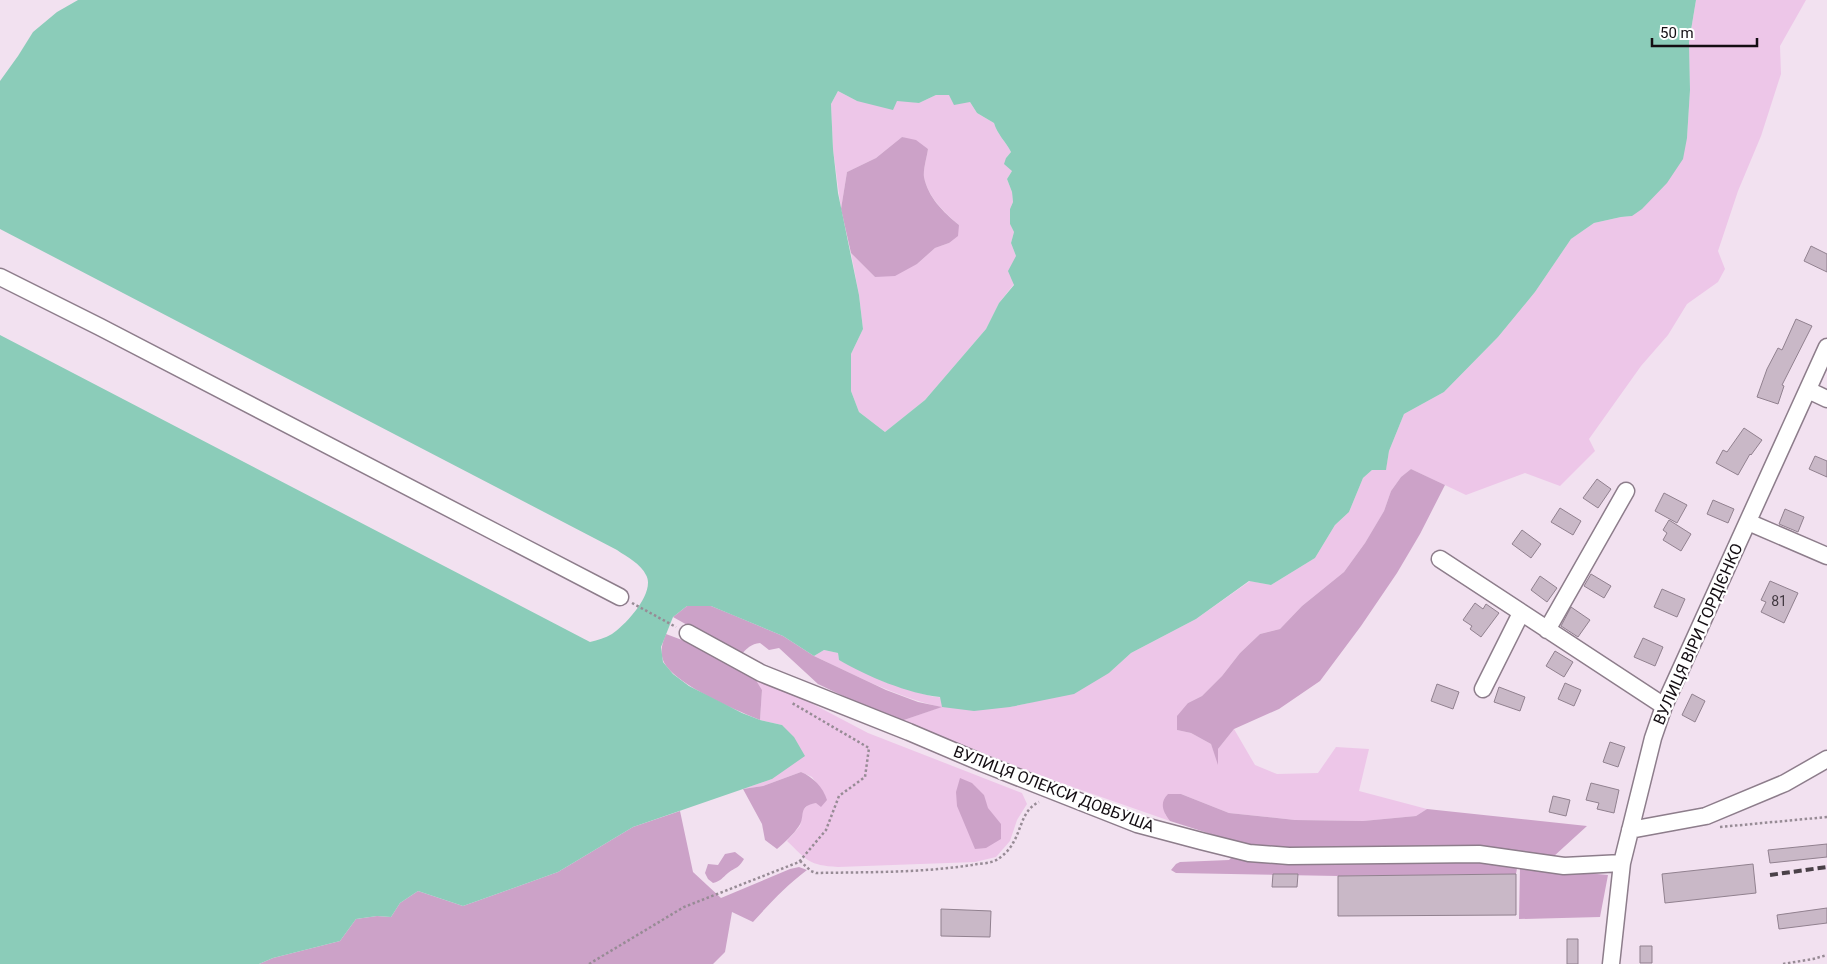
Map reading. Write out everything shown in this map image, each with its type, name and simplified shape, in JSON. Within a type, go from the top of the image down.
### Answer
[{"type":"street","points":[[0,277],[620,597]]},
{"type":"street","name":"ВУЛИЦЯ ВІРИ ГОРДІЄНКО","points":[[1611,964],[1622,863],[1653,738],[1664,706],[1827,347]]},
{"type":"street","points":[[1808,390],[1827,399]]},
{"type":"street","points":[[1547,630],[1626,491]]},
{"type":"street","points":[[1748,522],[1827,556]]},
{"type":"street","points":[[1440,560],[1664,706]]},
{"type":"street","points":[[1482,689],[1521,613]]},
{"type":"street","name":"ВУЛИЦЯ ОЛЕКСИ ДОВБУША","points":[[688,633],[761,673],[1137,824],[1249,853],[1289,856],[1479,854],[1564,866],[1622,863]]},
{"type":"street","points":[[1630,830],[1706,816],[1785,783],[1827,759]]},
{"type":"path","points":[[620,597],[688,633]]},
{"type":"path","points":[[589,964],[684,907],[800,861],[826,830],[839,796],[865,777],[869,748],[785,698]]},
{"type":"path","points":[[800,861],[808,869],[816,873],[856,873],[909,871],[995,861],[1014,843],[1026,813],[1032,805],[1058,793]]},
{"type":"path","points":[[1783,964],[1827,955]]},
{"type":"shaded area","points":[[78,0],[1696,0],[1689,42],[1690,90],[1687,138],[1683,159],[1667,183],[1642,209],[1632,216],[1594,223],[1571,239],[1535,292],[1498,337],[1444,392],[1404,414],[1389,451],[1386,470],[1372,470],[1363,478],[1349,512],[1335,525],[1315,558],[1271,585],[1249,581],[1196,619],[1131,653],[1109,673],[1074,694],[1010,707],[974,711],[942,707],[940,697],[915,692],[875,678],[839,660],[838,653],[824,650],[814,656],[783,636],[711,606],[687,606],[673,617],[661,647],[663,662],[673,674],[689,686],[742,713],[760,720],[782,725],[794,737],[805,756],[772,779],[633,827],[558,872],[463,906],[418,891],[400,903],[391,917],[377,916],[356,919],[340,941],[273,958],[259,964],[0,964],[0,335],[590,642],[612,634],[632,616],[643,599],[648,582],[641,567],[617,550],[0,229],[0,81],[33,32],[57,12]],"holes":[[[838,91],[857,101],[893,110],[897,101],[919,103],[936,95],[949,95],[954,105],[970,102],[977,113],[994,123],[1011,152],[1004,164],[1012,171],[1007,179],[1012,192],[1013,202],[1010,209],[1010,224],[1014,232],[1011,243],[1016,256],[1008,271],[1014,285],[999,303],[986,329],[925,400],[885,432],[859,412],[851,391],[851,354],[863,329],[859,295],[838,193],[833,149],[831,104]]]},
{"type":"shaded area","points":[[1696,0],[1806,0],[1780,46],[1781,74],[1761,136],[1738,191],[1718,251],[1725,269],[1718,282],[1687,304],[1668,335],[1641,366],[1589,439],[1595,451],[1560,486],[1525,473],[1466,495],[1411,469],[1401,477],[1391,491],[1384,511],[1365,543],[1344,572],[1302,606],[1280,629],[1260,634],[1240,653],[1222,676],[1202,696],[1188,703],[1177,730],[1191,733],[1211,744],[1218,763],[1218,749],[1234,729],[1255,765],[1277,774],[1318,773],[1336,747],[1369,749],[1359,791],[1427,809],[1416,816],[1363,821],[1295,820],[1229,813],[1181,794],[1165,814],[1170,821],[1021,769],[901,721],[941,707],[892,691],[814,656],[824,650],[838,653],[839,660],[885,682],[930,696],[1010,707],[1029,703],[1109,673],[1131,653],[1196,619],[1250,581],[1271,585],[1315,558],[1335,525],[1349,512],[1363,478],[1372,470],[1386,469],[1389,451],[1404,414],[1444,392],[1498,337],[1535,292],[1571,239],[1594,223],[1632,216],[1687,138],[1690,90],[1689,42]]},
{"type":"shaded area","points":[[838,91],[857,101],[908,101],[919,103],[936,95],[949,95],[970,102],[977,113],[994,123],[1011,152],[1006,158],[1012,171],[1007,179],[1012,192],[1013,202],[1010,209],[1010,224],[1014,232],[1011,243],[1016,256],[1014,284],[999,303],[986,329],[925,400],[885,432],[859,412],[851,391],[851,354],[863,329],[851,253],[875,277],[917,264],[935,248],[949,243],[959,225],[937,204],[926,184],[924,174],[928,149],[902,137],[876,158],[847,172],[841,209],[833,149],[831,104]]},
{"type":"shaded area","points":[[902,137],[916,140],[928,149],[924,174],[926,184],[937,204],[959,225],[958,236],[949,243],[935,248],[917,264],[895,276],[875,277],[851,253],[841,209],[847,172],[876,158]]},
{"type":"shaded area","points":[[1411,469],[1445,485],[1420,534],[1397,573],[1320,681],[1279,709],[1234,729],[1218,749],[1218,765],[1211,744],[1191,733],[1177,730],[1177,716],[1188,703],[1202,696],[1222,676],[1240,653],[1260,634],[1280,629],[1302,606],[1344,572],[1365,543],[1384,511],[1391,491],[1401,477]]},
{"type":"shaded area","points":[[687,606],[711,606],[783,636],[814,656],[886,690],[918,702],[942,707],[901,721],[818,684],[779,648],[769,650],[760,643],[749,647],[741,655],[673,617]]},
{"type":"shaded area","points":[[666,634],[690,643],[754,677],[762,690],[760,720],[706,695],[678,678],[663,660],[663,644]]},
{"type":"shaded area","points":[[754,677],[771,682],[868,733],[1022,793],[1027,804],[1017,820],[1010,841],[996,857],[975,862],[838,867],[820,865],[809,861],[787,841],[800,826],[803,810],[809,804],[816,803],[825,795],[812,777],[801,772],[763,786],[743,789],[772,779],[782,725],[760,720],[762,690]]},
{"type":"shaded area","points":[[801,772],[817,783],[827,800],[821,807],[816,803],[806,806],[799,826],[777,849],[765,840],[762,824],[743,789],[763,786]]},
{"type":"shaded area","points":[[960,778],[972,783],[984,795],[988,808],[1001,824],[1001,839],[986,848],[975,849],[957,806],[956,792]]},
{"type":"shaded area","points":[[1168,794],[1181,794],[1229,813],[1295,820],[1363,821],[1416,816],[1427,809],[1587,826],[1553,857],[1520,851],[1516,874],[1338,876],[1176,873],[1171,870],[1180,862],[1229,860],[1234,855],[1233,841],[1170,821],[1163,808],[1165,797]]},
{"type":"shaded area","points":[[680,811],[693,872],[721,898],[790,869],[799,867],[807,870],[778,895],[753,922],[732,912],[725,952],[713,964],[259,964],[273,958],[340,941],[356,919],[377,916],[391,917],[400,903],[418,891],[463,906],[558,872],[633,827]]},
{"type":"shaded area","points":[[735,852],[744,859],[737,868],[713,883],[708,879],[705,873],[708,864],[718,865],[725,854]]},
{"type":"shaded area","points":[[1520,867],[1608,875],[1600,917],[1519,919]]},
{"type":"building","points":[[1811,246],[1827,254],[1827,272],[1804,261]]},
{"type":"building","points":[[1796,319],[1812,326],[1782,385],[1784,386],[1778,404],[1757,397],[1767,369],[1778,348],[1782,350]]},
{"type":"building","points":[[1744,428],[1762,440],[1750,454],[1738,475],[1716,463],[1723,450],[1727,452]]},
{"type":"building","points":[[1815,456],[1827,461],[1827,477],[1809,469]]},
{"type":"building","points":[[1597,479],[1611,489],[1598,508],[1583,498]]},
{"type":"building","points":[[1664,493],[1687,505],[1677,523],[1655,511]]},
{"type":"building","points":[[1713,500],[1734,509],[1728,523],[1707,514]]},
{"type":"building","points":[[1560,508],[1581,521],[1573,535],[1551,522]]},
{"type":"building","points":[[1785,509],[1804,517],[1798,532],[1779,524]]},
{"type":"building","points":[[1669,520],[1691,534],[1681,551],[1663,540],[1667,533],[1663,530]]},
{"type":"building","points":[[1522,530],[1541,544],[1531,558],[1512,544]]},
{"type":"building","points":[[1591,574],[1611,586],[1604,598],[1584,586]]},
{"type":"building","points":[[1540,576],[1557,588],[1547,602],[1531,590]]},
{"type":"building","points":[[1770,581],[1798,593],[1784,623],[1761,612],[1766,602],[1761,600]]},
{"type":"building","points":[[1662,589],[1685,599],[1677,617],[1654,607]]},
{"type":"building","points":[[1475,603],[1483,609],[1486,604],[1499,613],[1481,637],[1470,629],[1472,626],[1463,620]]},
{"type":"building","points":[[1571,607],[1590,620],[1578,637],[1561,626]]},
{"type":"building","points":[[1643,638],[1663,647],[1655,666],[1634,657]]},
{"type":"building","points":[[1555,651],[1573,662],[1564,677],[1546,666]]},
{"type":"building","points":[[1565,683],[1581,690],[1574,706],[1558,699]]},
{"type":"building","points":[[1437,684],[1459,692],[1453,709],[1431,701]]},
{"type":"building","points":[[1499,687],[1525,697],[1520,711],[1494,702]]},
{"type":"building","points":[[1692,694],[1705,701],[1695,722],[1682,715]]},
{"type":"building","points":[[1610,742],[1625,747],[1618,767],[1603,762]]},
{"type":"building","points":[[1591,783],[1619,790],[1614,813],[1597,809],[1599,803],[1586,800]]},
{"type":"building","points":[[1553,796],[1570,800],[1566,816],[1549,812]]},
{"type":"building","points":[[1827,844],[1827,857],[1770,863],[1768,850]]},
{"type":"building","points":[[1753,864],[1756,893],[1665,903],[1662,874]]},
{"type":"building","points":[[1273,874],[1298,874],[1297,887],[1272,887]]},
{"type":"building","points":[[1516,874],[1516,915],[1338,916],[1338,876]]},
{"type":"building","points":[[1827,908],[1827,923],[1779,929],[1777,915]]},
{"type":"building","points":[[941,909],[991,911],[990,937],[941,936]]},
{"type":"building","points":[[1567,939],[1578,939],[1578,964],[1567,964]]},
{"type":"building","points":[[1640,946],[1652,946],[1652,963],[1640,963]]},
{"type":"railway","points":[[1770,875],[1827,867]]}]
